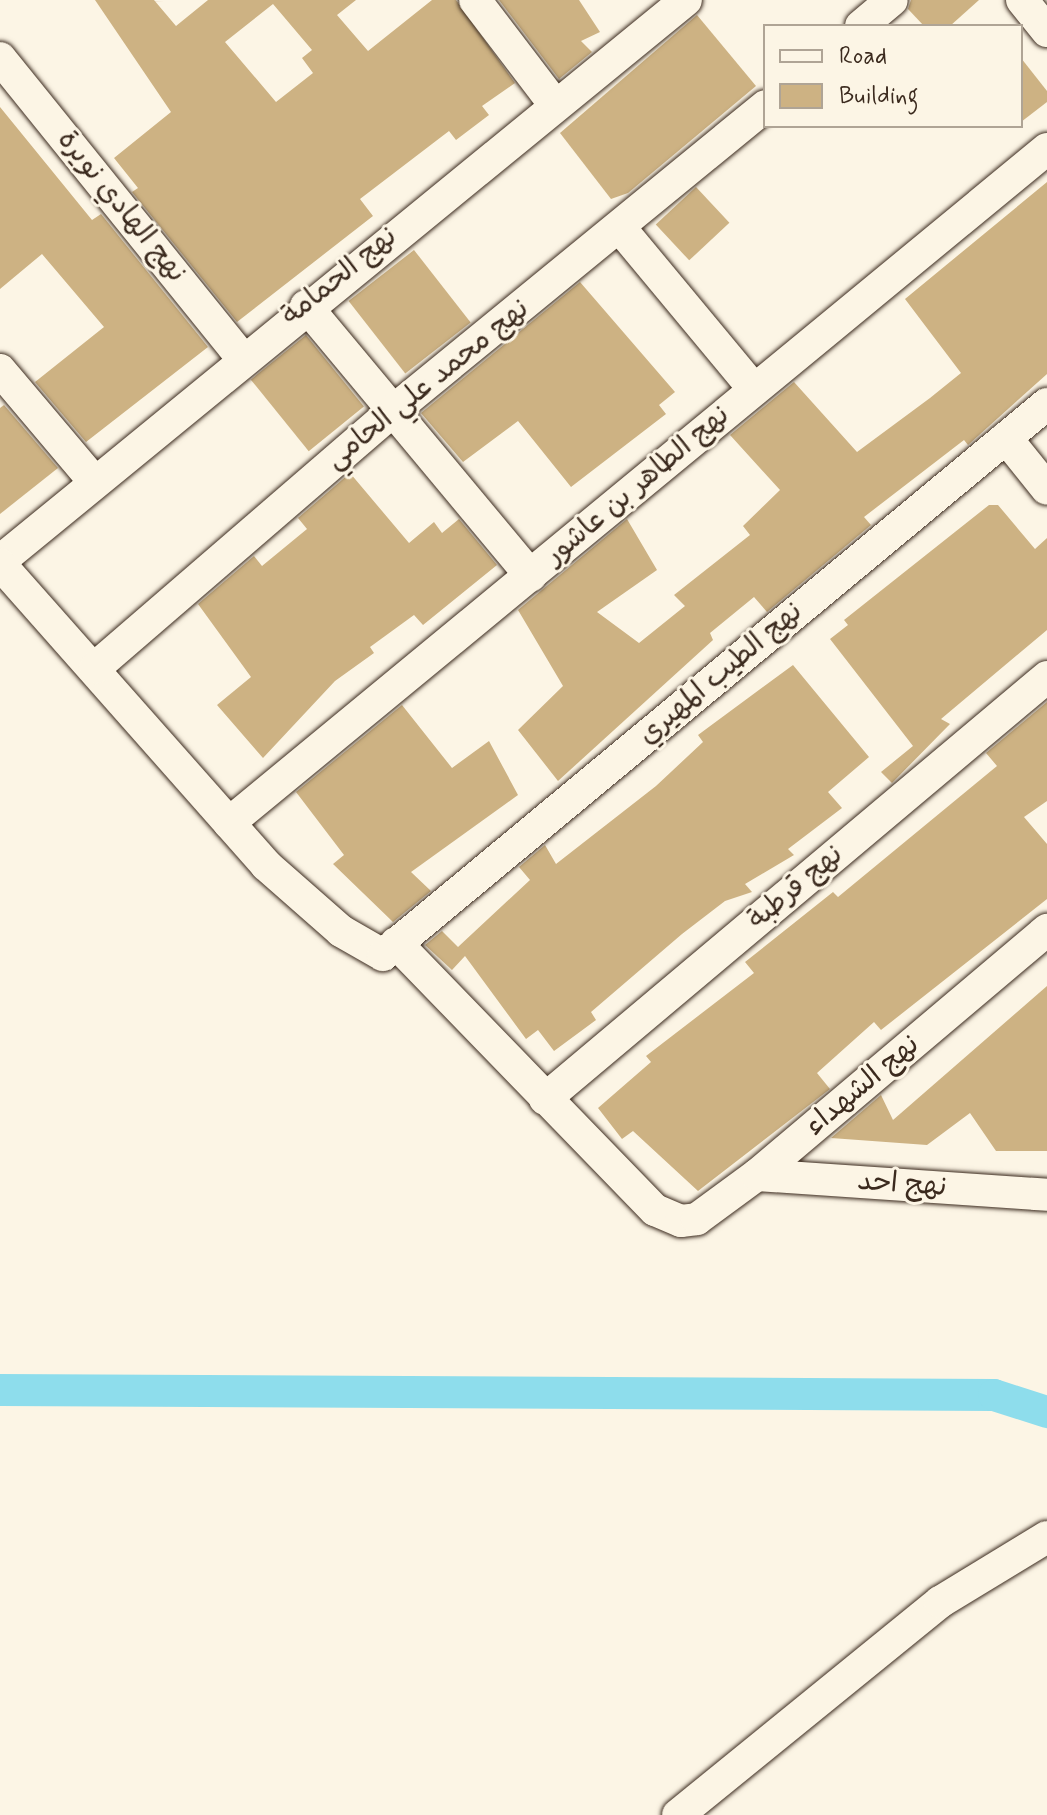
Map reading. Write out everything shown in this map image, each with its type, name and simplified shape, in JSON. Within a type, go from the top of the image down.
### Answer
[{"type":"street","points":[[475,0],[555,105]]},
{"type":"street","name":"نهج الحمامة","points":[[0,562],[92,479],[686,0]]},
{"type":"street","points":[[863,24],[892,0]]},
{"type":"street","points":[[1022,0],[1047,31]]},
{"type":"street","name":"نهج الهادي نويرة","points":[[0,58],[241,357]]},
{"type":"street","name":"نهج محمد علي الحامي","points":[[95,668],[393,411],[621,229],[763,108]]},
{"type":"street","name":"نهج الطاهر بن عاشور","points":[[229,823],[1047,149]]},
{"type":"street","points":[[621,229],[754,389]]},
{"type":"street","points":[[306,306],[531,576]]},
{"type":"street","points":[[0,370],[92,479]]},
{"type":"street","name":"نهج الطيب المهيري","points":[[396,943],[1047,404]]},
{"type":"street","points":[[1006,438],[1047,489]]},
{"type":"street","points":[[0,562],[266,865],[365,949],[383,955],[396,943],[545,1099]]},
{"type":"street","name":"نهج قرطبة","points":[[545,1099],[1047,677]]},
{"type":"street","name":"نهج الشهداء","points":[[545,1099],[668,1219],[697,1219],[757,1175],[1047,930]]},
{"type":"street","name":"نهج احد","points":[[757,1175],[1047,1195]]},
{"type":"street","points":[[678,1815],[940,1602],[1047,1537]]},
{"type":"building","points":[[95,0],[154,0],[176,26],[208,0],[356,0],[337,15],[368,51],[432,0],[456,0],[515,83],[482,106],[489,115],[456,140],[449,131],[360,199],[373,216],[237,322],[132,192],[138,188],[114,158],[171,112]],"holes":[[[273,4],[312,50],[302,58],[313,73],[276,102],[225,42]]]},
{"type":"building","points":[[499,0],[579,0],[600,32],[581,41],[592,52],[559,79]]},
{"type":"building","points":[[911,0],[979,0],[952,24],[922,24],[908,9]]},
{"type":"building","points":[[697,15],[756,86],[628,193],[611,199],[560,133]]},
{"type":"building","points":[[1023,61],[1047,91],[1047,102],[1023,120]]},
{"type":"building","points":[[0,107],[92,220],[101,214],[208,347],[86,442],[35,382],[104,327],[42,254],[0,289]]},
{"type":"building","points":[[1047,182],[1047,374],[968,445],[964,440],[864,517],[871,525],[767,612],[754,597],[710,633],[713,640],[558,781],[518,730],[563,686],[518,610],[627,519],[657,570],[597,612],[639,643],[685,606],[674,595],[750,535],[743,526],[780,490],[730,435],[794,382],[857,452],[930,398],[961,373],[905,299]]},
{"type":"building","points":[[696,187],[729,223],[689,260],[656,225]]},
{"type":"building","points":[[414,250],[471,322],[405,374],[349,301]]},
{"type":"building","points":[[580,282],[675,392],[659,405],[666,414],[571,487],[518,421],[463,462],[421,413]]},
{"type":"building","points":[[306,335],[364,406],[309,451],[251,380]]},
{"type":"building","points":[[4,405],[58,468],[0,514],[0,408]]},
{"type":"building","points":[[350,473],[409,543],[434,522],[442,533],[459,519],[497,565],[423,625],[414,615],[370,647],[374,653],[335,681],[263,758],[217,705],[251,677],[198,604],[254,556],[262,566],[307,529],[298,518]]},
{"type":"building","points":[[989,505],[998,505],[1035,549],[1047,538],[1047,630],[941,719],[950,724],[892,783],[881,772],[913,746],[830,639],[848,625],[844,620]]},
{"type":"building","points":[[793,665],[869,757],[828,792],[842,808],[788,849],[794,855],[745,884],[752,892],[725,901],[591,1012],[596,1020],[554,1051],[538,1030],[526,1039],[465,956],[452,970],[425,945],[442,931],[458,947],[530,880],[519,867],[545,845],[556,864],[656,786],[703,742],[698,735]]},
{"type":"building","points":[[1047,702],[1047,801],[1024,817],[1047,844],[1047,899],[881,1030],[874,1022],[817,1073],[830,1089],[698,1191],[633,1131],[622,1139],[598,1108],[651,1062],[646,1056],[754,973],[745,962],[833,892],[838,897],[997,766],[986,753]]},
{"type":"building","points":[[402,705],[452,768],[489,741],[518,795],[411,872],[431,891],[393,922],[333,864],[344,855],[296,792]]},
{"type":"building","points":[[1047,986],[1047,1151],[996,1151],[970,1113],[927,1145],[831,1138],[881,1095],[893,1120]]},
{"type":"waterway","points":[[0,1390],[994,1395],[1047,1412]]}]
